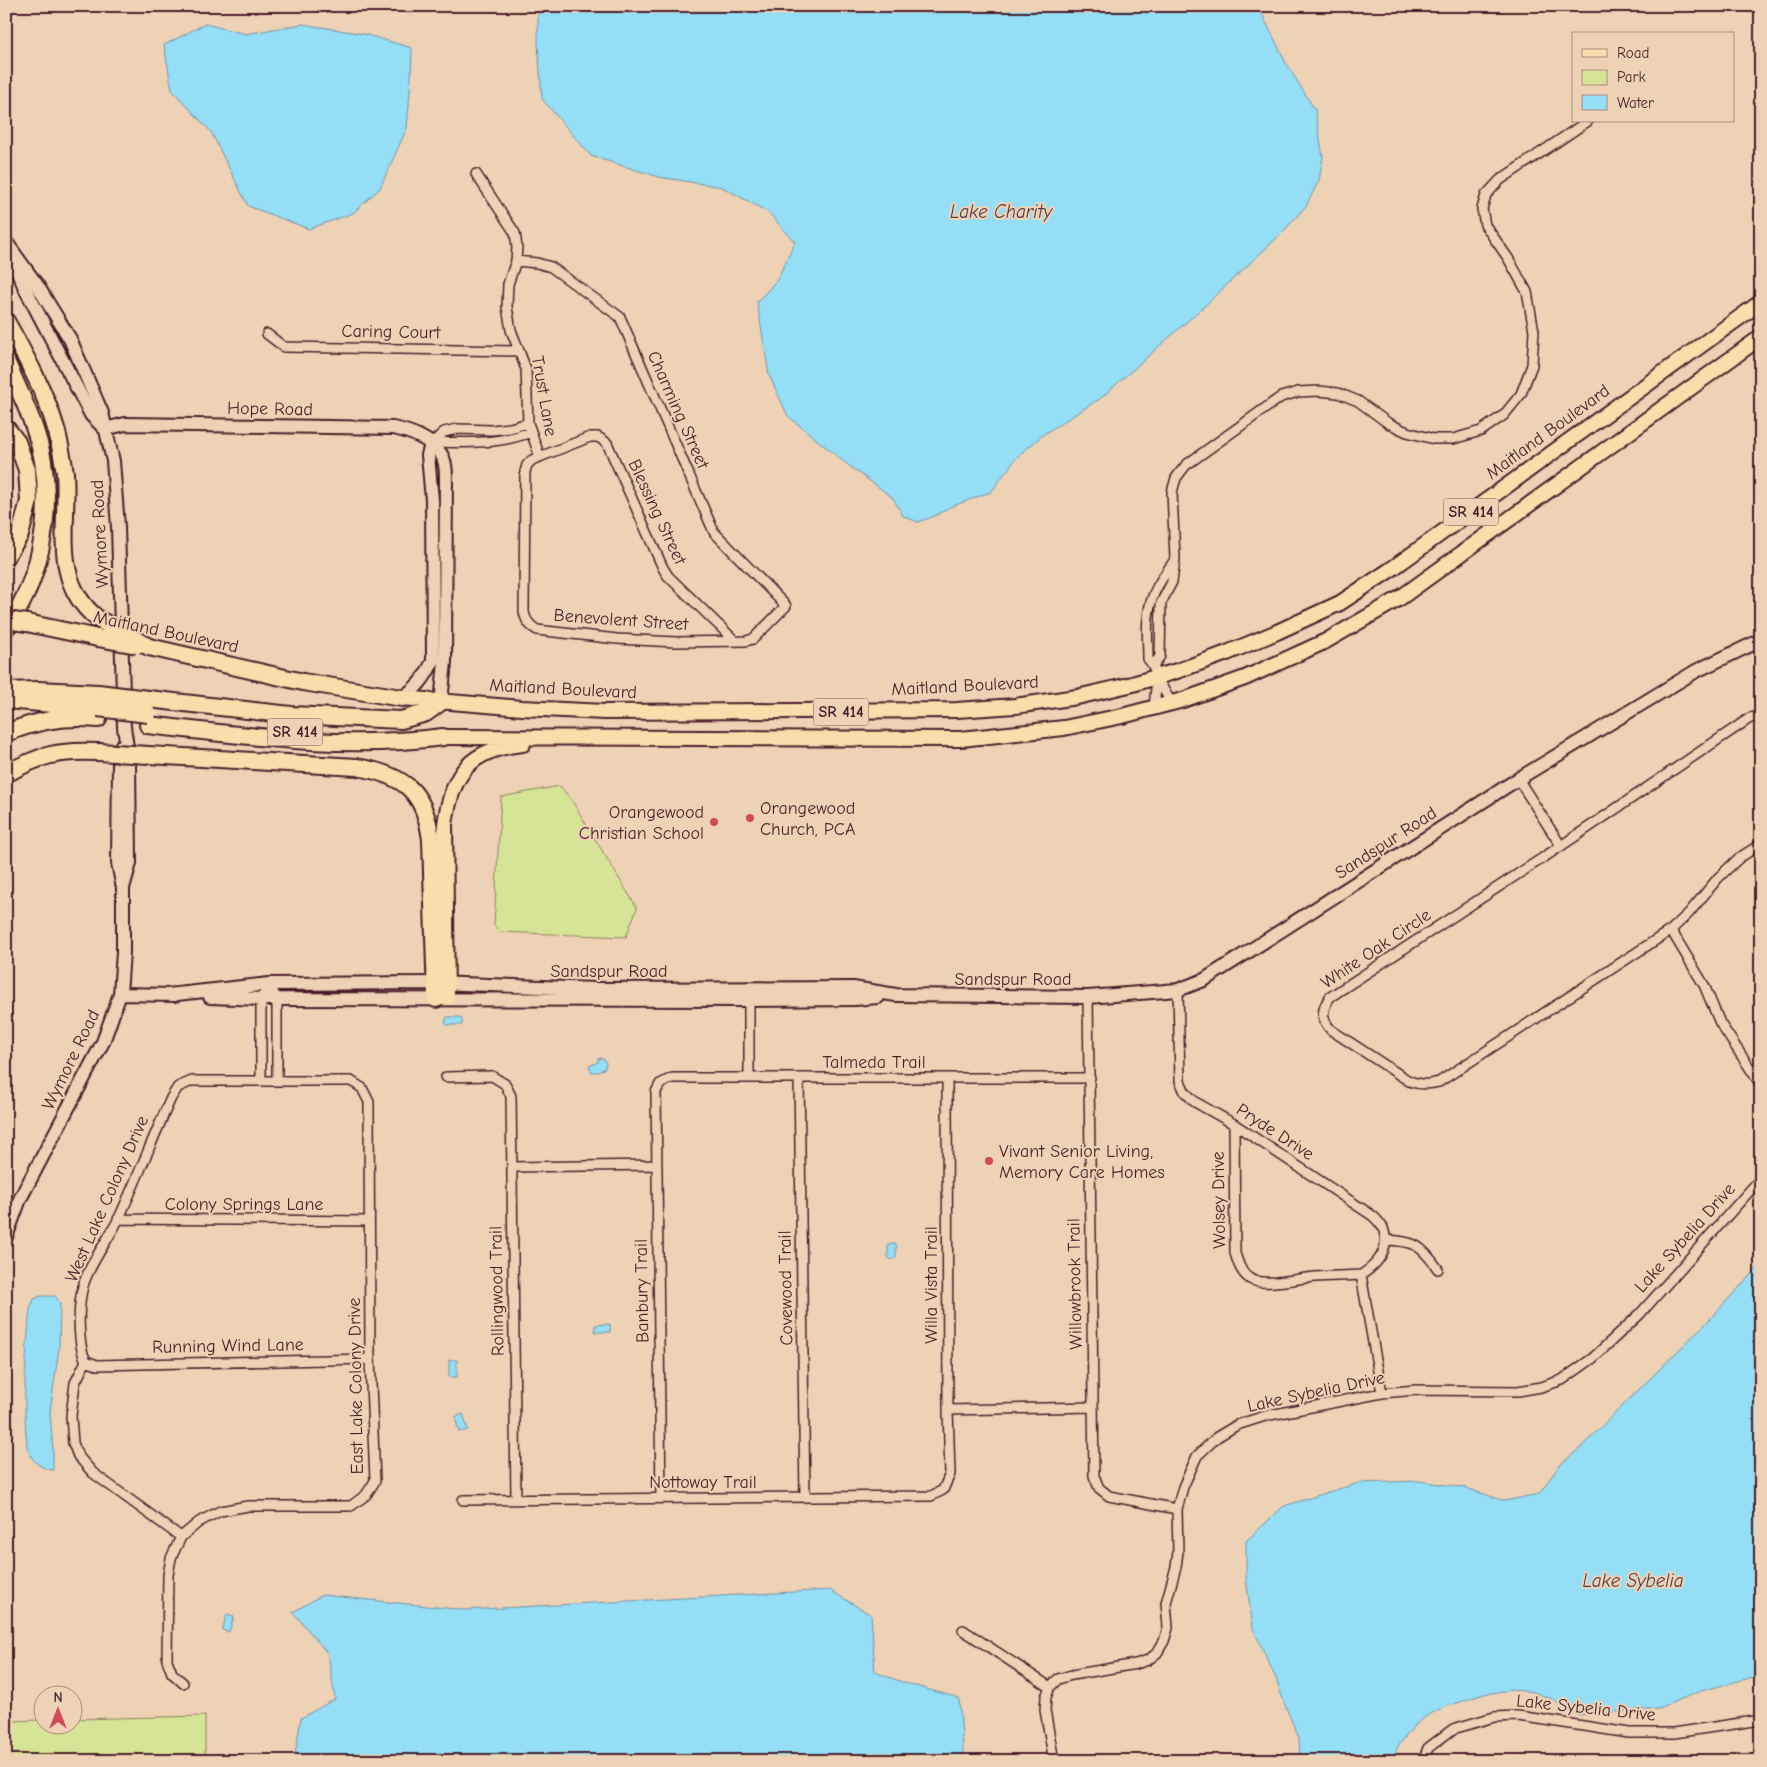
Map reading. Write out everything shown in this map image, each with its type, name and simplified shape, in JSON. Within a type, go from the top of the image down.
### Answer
[{"type":"highway","points":[[6,321],[46,399],[57,433],[65,473],[64,535],[68,575],[73,588],[81,601],[98,619],[149,647]]},
{"type":"highway","points":[[6,361],[32,422],[43,461],[46,496],[44,529],[33,578],[18,610],[6,628]]},
{"type":"highway","points":[[6,428],[17,442],[27,470],[29,501],[20,535],[6,556]]},
{"type":"highway","name":"Maitland Boulevard","points":[[6,620],[149,647],[303,682],[402,698]]},
{"type":"highway","points":[[6,691],[38,690],[98,707]]},
{"type":"highway","name":"SR 414","points":[[6,700],[98,707],[248,728],[294,732],[443,737]]},
{"type":"highway","points":[[148,713],[292,715],[401,720],[426,713],[441,702]]},
{"type":"highway","points":[[6,733],[38,721],[60,718],[98,707]]},
{"type":"highway","points":[[6,774],[42,756],[69,752],[98,752],[356,767],[376,770],[394,776],[405,783],[424,807],[429,823],[432,840],[441,991]]},
{"type":"main road","name":"Wymore Road","points":[[6,243],[26,290],[91,416],[105,430],[113,461],[117,494],[124,727],[119,760],[118,863],[123,888],[124,952],[120,994],[103,1042],[20,1199],[6,1237]]},
{"type":"main road","name":"Maitland Boulevard","points":[[402,698],[605,712],[958,710],[1051,701],[1105,691],[1155,671],[1235,649],[1340,603],[1393,568],[1761,302]]},
{"type":"main road","name":"SR 414","points":[[1172,704],[1245,678],[1326,641],[1400,598],[1761,337]]},
{"type":"main road","name":"Hope Road","points":[[105,430],[125,424],[393,428],[405,430],[432,443],[441,454],[446,467],[445,662],[441,702]]},
{"type":"main road","points":[[402,698],[416,688],[425,677],[433,661],[432,500],[428,455],[432,443]]},
{"type":"main road","name":"Sandspur Road","points":[[168,994],[268,984],[594,999],[748,994],[853,988],[896,995],[1088,997],[1178,990],[1204,980],[1518,779],[1696,670],[1761,640]]},
{"type":"main road","points":[[1154,708],[1172,704]]},
{"type":"main road","name":"SR 414","points":[[443,737],[961,738],[1064,728],[1154,708]]},
{"type":"main road","points":[[441,991],[445,824],[448,804],[454,786],[463,771],[476,758],[494,749],[509,746],[622,737]]},
{"type":"main road","name":"Sandspur Road","points":[[120,994],[168,994],[277,999],[441,991],[595,989],[748,994]]},
{"type":"street","points":[[1172,704],[1148,659],[1148,624],[1151,600],[1159,582],[1175,559],[1172,492],[1176,478],[1186,465],[1281,397],[1298,392],[1319,391],[1338,393],[1358,401],[1388,423],[1407,432],[1434,439],[1453,439],[1481,431],[1504,415],[1521,394],[1532,365],[1534,331],[1527,292],[1508,258],[1485,225],[1482,209],[1486,195],[1500,180],[1587,122]]},
{"type":"street","name":"Trust Lane","points":[[476,174],[515,233],[516,261],[508,284],[507,307],[511,330],[526,369],[530,427],[540,457]]},
{"type":"street","name":"Charming Street","points":[[516,261],[537,263],[551,267],[620,316],[714,532],[786,606]]},
{"type":"street","name":"Caring Court","points":[[267,334],[284,347],[519,351]]},
{"type":"street","points":[[432,443],[497,441],[515,438],[530,427]]},
{"type":"street","points":[[432,443],[444,432],[457,428],[501,429],[530,427]]},
{"type":"street","name":"Blessing Street","points":[[540,457],[590,437],[598,437],[606,443],[662,568],[735,641]]},
{"type":"street","name":"Benevolent Street","points":[[540,457],[532,460],[524,472],[524,612],[529,626],[537,630],[617,639],[676,642],[746,641],[753,639],[786,606]]},
{"type":"street","points":[[1154,708],[1155,671]]},
{"type":"street","name":"White Oak Circle","points":[[1761,716],[1750,718],[1561,846],[1330,997],[1322,1012],[1324,1022],[1331,1030],[1409,1081],[1419,1085],[1439,1082],[1671,930],[1690,913],[1718,878],[1739,858],[1761,844]]},
{"type":"street","points":[[1518,779],[1561,846]]},
{"type":"street","points":[[1671,930],[1704,985],[1720,1024],[1761,1086]]},
{"type":"street","points":[[261,1081],[261,999],[268,984]]},
{"type":"street","points":[[268,984],[277,999],[277,1081]]},
{"type":"street","name":"Pryde Drive","points":[[1178,990],[1180,1081],[1185,1092],[1195,1102],[1234,1124],[1373,1216],[1383,1227],[1385,1240]]},
{"type":"street","points":[[748,994],[749,1077]]},
{"type":"street","name":"Willowbrook Trail","points":[[1088,997],[1094,1476],[1099,1488],[1109,1496],[1176,1509]]},
{"type":"street","points":[[261,1032],[277,1032]]},
{"type":"street","name":"Rollingwood Trail","points":[[446,1076],[492,1076],[505,1084],[511,1096],[516,1500]]},
{"type":"street","name":"Talmeda Trail","points":[[660,1084],[672,1078],[1090,1078]]},
{"type":"street","name":"Covewood Trail","points":[[800,1078],[804,1497]]},
{"type":"street","name":"Willa Vista Trail","points":[[943,1490],[950,1474],[948,1410],[947,1078]]},
{"type":"street","name":"West Lake Colony Drive","points":[[86,1361],[80,1342],[83,1284],[118,1219],[171,1098],[178,1087],[192,1081],[261,1081]]},
{"type":"street","name":"East Lake Colony Drive","points":[[183,1683],[172,1673],[167,1660],[168,1575],[171,1558],[181,1537],[199,1522],[220,1511],[248,1506],[351,1506],[366,1496],[375,1481],[370,1359],[369,1102],[362,1088],[351,1081],[261,1081]]},
{"type":"street","name":"Banbury Trail","points":[[660,1084],[656,1092],[656,1165],[661,1498]]},
{"type":"street","name":"Wolsey Drive","points":[[1234,1124],[1235,1253],[1239,1266],[1245,1274],[1252,1280],[1265,1282],[1362,1275]]},
{"type":"street","points":[[512,1167],[656,1165]]},
{"type":"street","name":"Lake Sybelia Drive","points":[[1050,1687],[1058,1679],[1136,1664],[1148,1660],[1157,1653],[1164,1641],[1168,1628],[1166,1603],[1178,1552],[1176,1509],[1183,1487],[1197,1456],[1217,1437],[1237,1425],[1265,1416],[1382,1393],[1416,1390],[1518,1391],[1541,1387],[1562,1380],[1593,1358],[1640,1314],[1761,1178]]},
{"type":"street","name":"Colony Springs Lane","points":[[118,1219],[369,1221]]},
{"type":"street","points":[[1382,1393],[1362,1275],[1374,1267],[1383,1255],[1385,1240],[1404,1241],[1417,1246],[1428,1255],[1438,1269]]},
{"type":"street","name":"Running Wind Lane","points":[[86,1361],[97,1365],[370,1359]]},
{"type":"street","points":[[86,1361],[75,1382],[71,1416],[73,1443],[78,1456],[93,1473],[181,1537]]},
{"type":"street","points":[[948,1410],[1093,1407]]},
{"type":"street","name":"Nottoway Trail","points":[[463,1500],[931,1496],[943,1490]]},
{"type":"street","points":[[963,1630],[1050,1687],[1046,1697],[1045,1710],[1054,1761]]},
{"type":"street","name":"Lake Sybelia Drive","points":[[1423,1761],[1428,1748],[1453,1729],[1494,1717],[1518,1716],[1629,1733],[1674,1733],[1761,1720]]},
{"type":"green space","points":[[560,786],[572,801],[637,908],[626,937],[500,932],[494,926],[501,797]]},
{"type":"green space","points":[[205,1716],[205,1761],[11,1761],[11,1721],[32,1720],[32,1734],[82,1734],[82,1719]]},
{"type":"water","name":"Lake Charity","points":[[538,6],[1258,6],[1286,63],[1315,110],[1323,157],[1319,180],[1306,206],[1281,234],[1199,311],[1101,398],[1044,434],[1017,457],[991,492],[950,507],[935,516],[918,522],[903,516],[893,498],[844,462],[788,416],[769,375],[757,302],[777,280],[795,242],[768,212],[722,187],[659,177],[591,156],[542,99],[538,43]]},
{"type":"water","points":[[205,24],[246,34],[302,24],[364,34],[412,48],[407,128],[380,188],[353,213],[309,229],[248,206],[211,132],[172,90],[164,45]]},
{"type":"water","points":[[447,1017],[462,1018],[462,1025],[447,1025],[445,1023]]},
{"type":"water","points":[[601,1058],[606,1063],[605,1068],[598,1072],[592,1072],[589,1066],[598,1062],[598,1059]]},
{"type":"water","points":[[888,1244],[896,1244],[896,1257],[892,1260],[888,1257]]},
{"type":"water","name":"Lake Sybelia","points":[[1761,1264],[1761,1675],[1701,1691],[1659,1708],[1579,1715],[1552,1699],[1534,1692],[1512,1690],[1484,1694],[1445,1707],[1428,1715],[1415,1725],[1398,1746],[1392,1761],[1300,1761],[1299,1738],[1277,1681],[1253,1628],[1246,1578],[1246,1541],[1284,1506],[1358,1483],[1419,1481],[1466,1488],[1505,1501],[1539,1494],[1559,1466],[1579,1449],[1709,1320]]},
{"type":"water","points":[[41,1296],[55,1296],[60,1303],[59,1348],[50,1412],[53,1470],[39,1465],[33,1460],[27,1449],[25,1372],[27,1340],[30,1309],[34,1299]]},
{"type":"water","points":[[610,1324],[610,1332],[595,1332],[595,1325]]},
{"type":"water","points":[[449,1360],[457,1360],[457,1377],[449,1377]]},
{"type":"water","points":[[463,1414],[468,1430],[459,1432],[455,1417]]},
{"type":"water","points":[[830,1590],[871,1615],[875,1672],[905,1683],[959,1698],[964,1761],[294,1761],[301,1718],[335,1699],[328,1654],[293,1612],[322,1595],[465,1610]]},
{"type":"water","points":[[227,1614],[234,1616],[229,1632],[222,1630]]},
{"type":"place","name":"Orangewood Church, PCA","points":[[750,818]]},
{"type":"place","name":"Orangewood Christian School","points":[[714,822]]},
{"type":"place","name":"Vivant Senior Living, Memory Care Homes","points":[[989,1161]]}]
